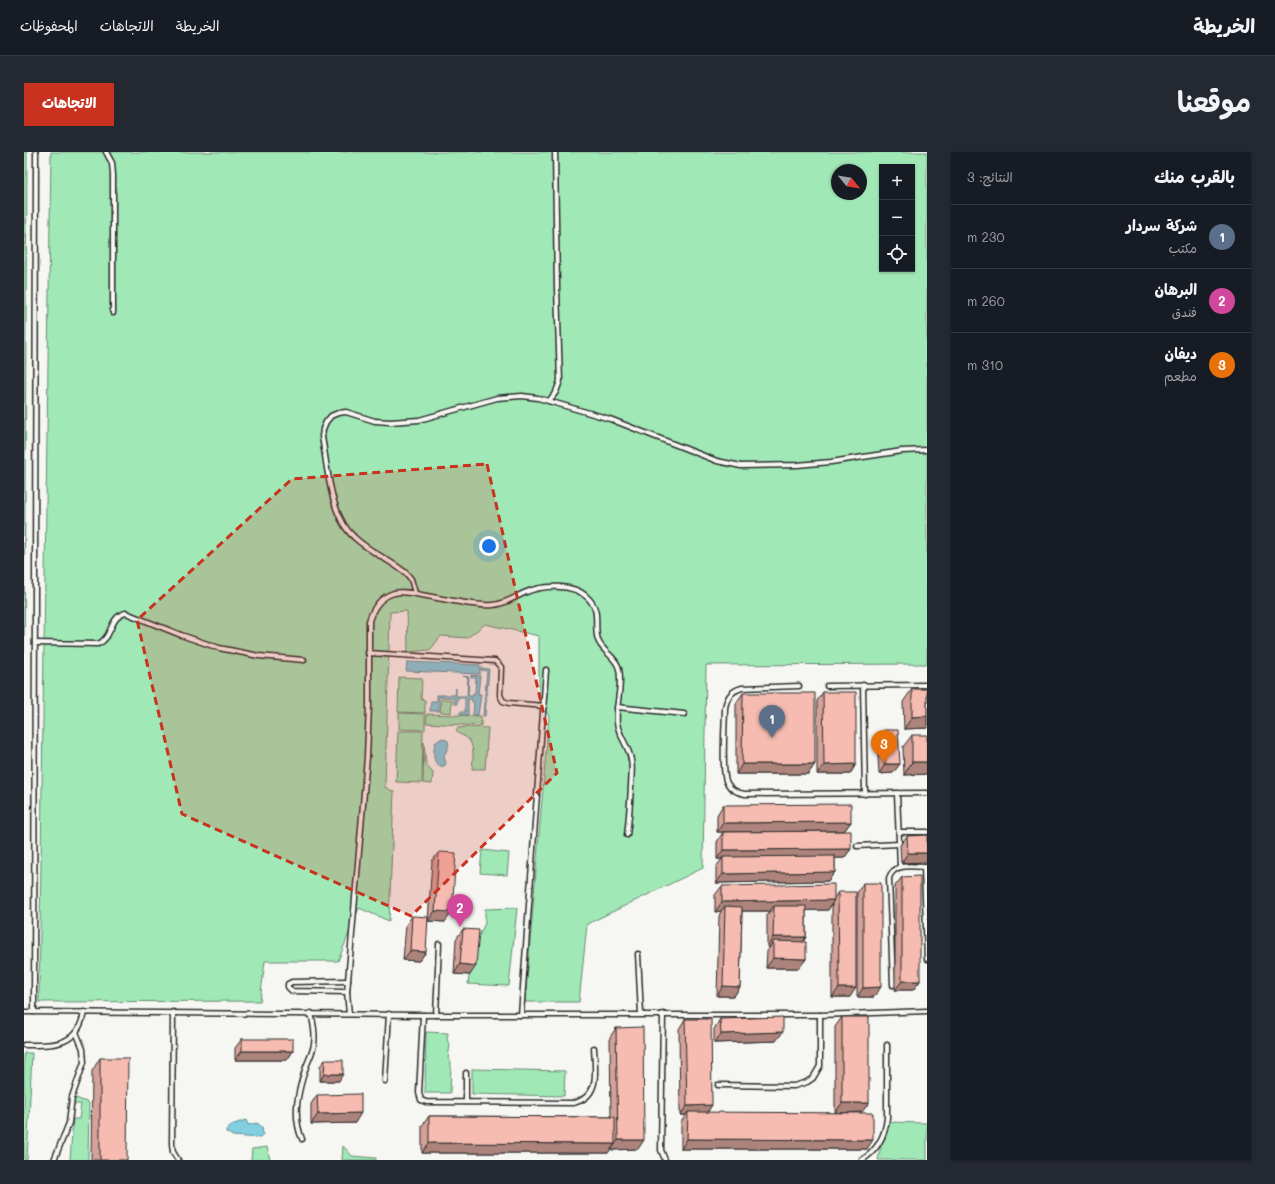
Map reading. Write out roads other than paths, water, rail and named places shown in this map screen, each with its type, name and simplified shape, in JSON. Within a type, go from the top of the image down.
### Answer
[{"type":"lane","points":[[34,1012],[36,152]]},
{"type":"lane","points":[[106,152],[112,163],[113,175],[113,313]]},
{"type":"lane","points":[[549,401],[556,392],[560,382],[557,303],[555,152]]},
{"type":"lane","points":[[414,593],[411,579],[406,573],[356,539],[342,522],[334,502],[322,437],[326,422],[338,413],[346,412],[375,421],[390,422],[418,420],[497,398],[513,396],[530,397],[610,419],[717,461],[741,466],[752,467],[824,462],[902,451],[927,450]]},
{"type":"lane","points":[[349,1014],[347,992],[367,756],[369,705],[369,621],[375,607],[386,596],[400,592],[414,593],[486,606],[505,603],[523,593],[541,588],[558,587],[578,591],[588,598],[594,607],[597,618],[598,641],[604,651],[613,657],[618,666],[620,676],[617,723],[618,730],[632,761],[628,835]]},
{"type":"lane","points":[[35,643],[98,644],[105,640],[115,619],[119,615],[126,613],[218,648],[259,656],[304,660]]},
{"type":"lane","points":[[368,653],[495,661],[500,667],[500,695],[503,700],[509,703],[544,706]]},
{"type":"lane","points":[[521,1015],[546,670]]},
{"type":"lane","points":[[863,685],[865,794]]},
{"type":"lane","points":[[827,686],[927,685]]},
{"type":"lane","points":[[799,686],[742,688],[735,690],[726,701],[724,773],[727,784],[734,791],[745,794],[865,794],[927,792]]},
{"type":"lane","points":[[617,707],[684,714]]},
{"type":"lane","points":[[897,793],[900,867]]},
{"type":"lane","points":[[899,832],[927,832]]},
{"type":"lane","points":[[857,846],[899,844]]},
{"type":"lane","points":[[893,985],[889,878],[892,871],[900,867],[926,867],[927,959]]},
{"type":"lane","points":[[436,1015],[439,944]]},
{"type":"lane","points":[[638,954],[641,1014]]},
{"type":"lane","points":[[347,992],[292,991],[290,990],[288,984],[292,982],[348,981]]},
{"type":"lane","points":[[24,1012],[423,1015],[820,1015],[927,1011]]},
{"type":"lane","points":[[24,1045],[58,1044],[71,1037],[76,1032],[83,1019],[84,1012]]},
{"type":"lane","points":[[173,1012],[172,1144],[173,1152],[178,1160]]},
{"type":"lane","points":[[302,1139],[297,1124],[296,1109],[302,1078],[314,1042],[315,1034],[311,1013]]},
{"type":"lane","points":[[386,1081],[389,1014]]},
{"type":"lane","points":[[663,1014],[661,1150],[665,1160]]},
{"type":"lane","points":[[423,1015],[418,1093],[420,1098],[426,1102],[579,1102],[590,1094],[595,1081],[594,1048]]},
{"type":"lane","points":[[718,1085],[794,1086],[807,1082],[813,1078],[820,1066],[820,1015]]},
{"type":"lane","points":[[54,1160],[70,1123],[72,1097],[84,1062],[83,1049],[76,1032]]},
{"type":"lane","points":[[862,1160],[876,1148],[886,1129],[887,1045]]},
{"type":"lane","points":[[466,1073],[466,1102]]},
{"type":"water","points":[[407,662],[480,665],[480,674],[406,671]]},
{"type":"water","points":[[481,668],[489,669],[485,716],[483,716],[487,671],[481,670]]},
{"type":"water","points":[[471,675],[480,676],[478,694],[481,694],[478,715],[473,715],[474,703],[472,702],[472,699],[468,699],[468,715],[460,715],[460,712],[465,712],[465,698],[457,698],[457,704],[454,704],[454,698],[439,697],[439,711],[430,711],[431,701],[437,701],[437,695],[455,695],[456,688],[456,696],[467,696],[468,677],[462,676],[469,677],[468,696],[473,696],[473,693],[475,693],[476,677],[471,677]]},
{"type":"water","points":[[442,738],[448,741],[448,747],[444,756],[446,764],[444,766],[440,766],[435,762],[434,750],[435,743]]},
{"type":"water","points":[[246,1120],[248,1125],[257,1123],[262,1127],[263,1134],[260,1138],[233,1136],[226,1132],[231,1125]]},
{"type":"place","name":"شركة سردار","points":[[772,738]]},
{"type":"place","name":"ديفان","points":[[884,763]]},
{"type":"place","name":"البرهان","points":[[460,927]]}]
